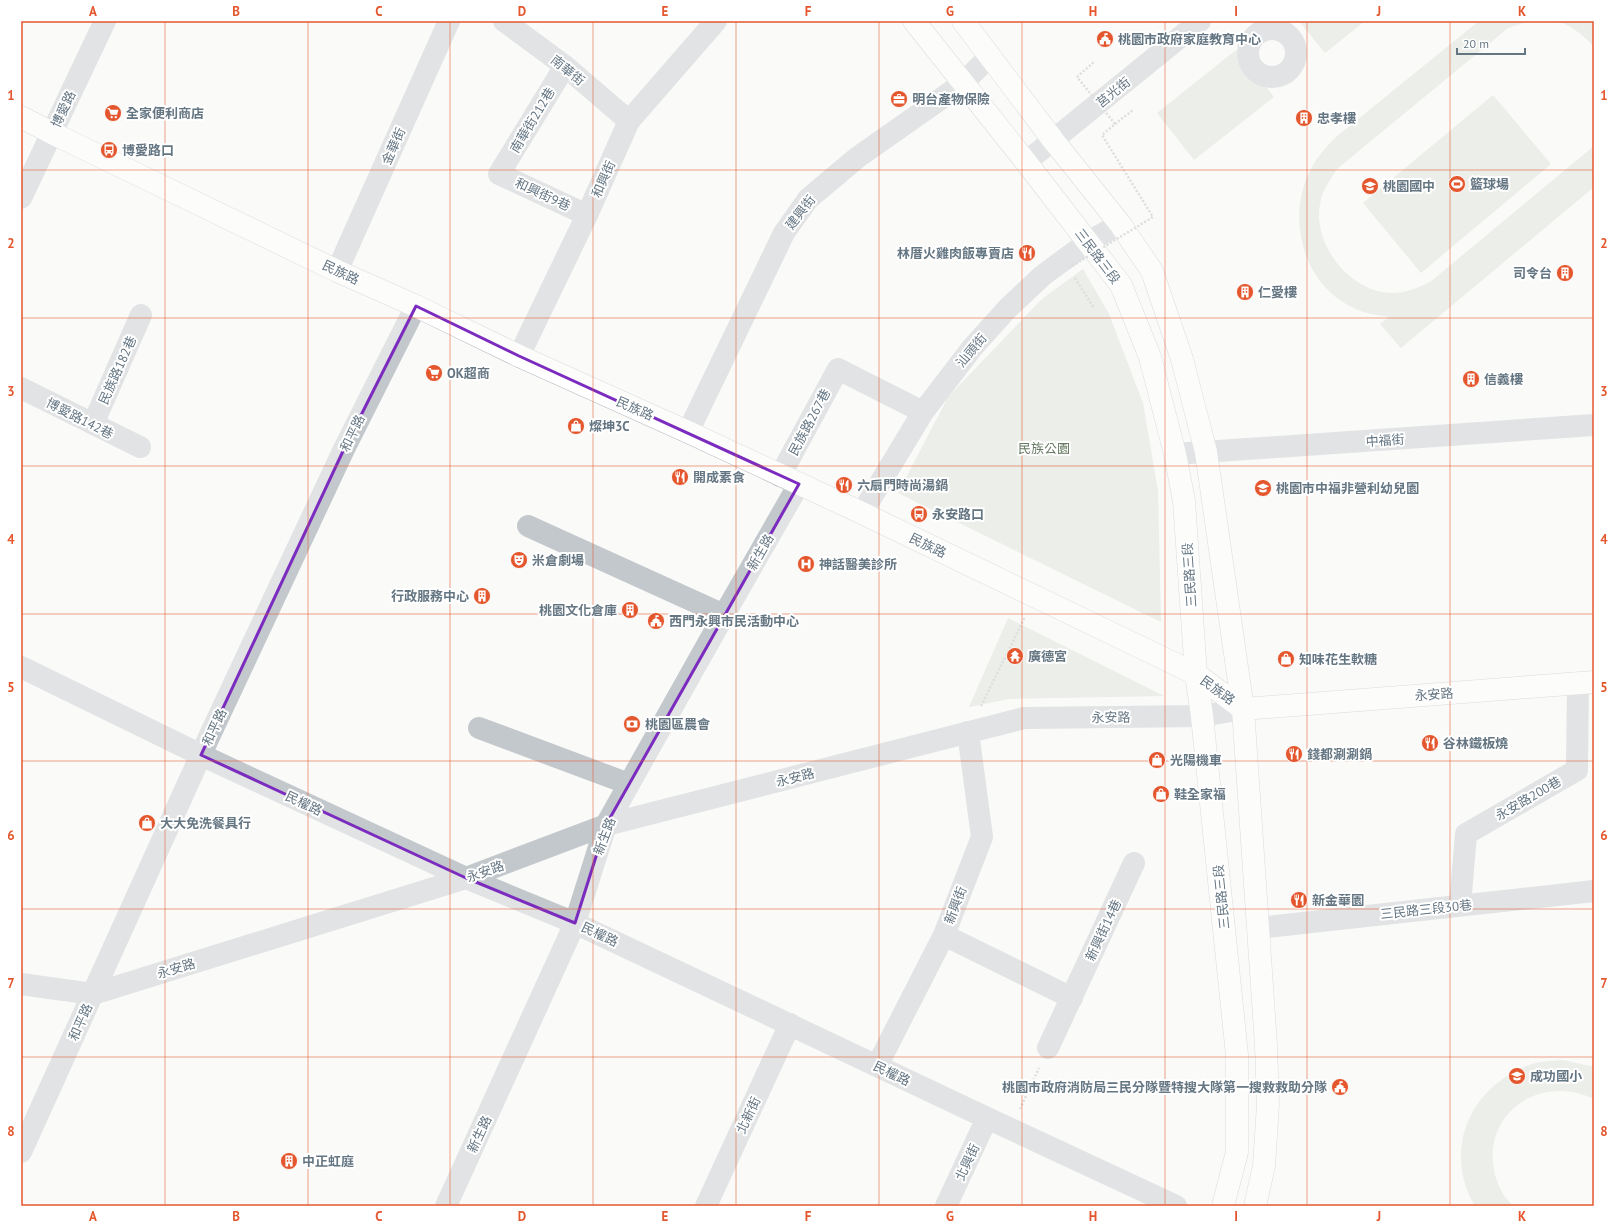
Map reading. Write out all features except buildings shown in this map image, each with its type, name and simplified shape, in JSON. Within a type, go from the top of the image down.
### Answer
[{"type":"main road","name":"三民路三段","points":[[914,21],[1121,285],[1150,357],[1175,454],[1184,501],[1196,674],[1202,716],[1237,1055],[1237,1152],[1223,1206]]},
{"type":"main road","points":[[963,21],[1053,140],[1120,224],[1152,272],[1182,358],[1206,452],[1243,709],[1266,1045],[1268,1104],[1264,1166],[1255,1206]]},
{"type":"main road","name":"民族路","points":[[21,117],[337,271],[416,306],[519,356],[688,432],[862,513],[1196,674],[1243,709]]},
{"type":"main road","name":"永安路","points":[[1243,709],[1586,683]]},
{"type":"street","name":"博愛路","points":[[21,198],[105,21]]},
{"type":"street","name":"金華街","points":[[337,271],[449,21]]},
{"type":"street","name":"南華街","points":[[504,21],[565,66],[629,121]]},
{"type":"street","name":"和興街","points":[[519,356],[587,215],[629,121],[716,21]]},
{"type":"street","name":"莒光街","points":[[1026,162],[1200,21]]},
{"type":"street","name":"建興街","points":[[688,432],[784,233],[808,199],[858,157],[962,84],[990,56]]},
{"type":"street","name":"南華街212巷","points":[[499,174],[565,66]]},
{"type":"street","name":"和興街9巷","points":[[499,174],[587,215]]},
{"type":"street","name":"汕頭街","points":[[862,513],[923,412],[972,348],[1007,309],[1042,276],[1088,242],[1120,224]]},
{"type":"street","name":"和平路","points":[[21,1152],[201,755],[344,449],[416,306]]},
{"type":"street","name":"民族路182巷","points":[[93,424],[141,316]]},
{"type":"street","name":"民族路267巷","points":[[790,480],[838,369],[923,412]]},
{"type":"street","name":"博愛路142巷","points":[[21,388],[140,447]]},
{"type":"street","name":"中福街","points":[[1175,454],[1594,425]]},
{"type":"street","name":"新生路","points":[[446,1206],[575,923],[606,825],[724,615],[790,480]]},
{"type":"street","points":[[528,526],[724,615]]},
{"type":"street","name":"民權路","points":[[21,667],[201,755],[466,878],[575,923],[1176,1206]]},
{"type":"street","name":"永安路200巷","points":[[1460,905],[1466,834],[1578,770],[1586,683]]},
{"type":"street","name":"永安路","points":[[21,984],[93,994],[466,878],[606,825],[1024,718],[1202,716],[1243,709]]},
{"type":"street","points":[[479,728],[629,784]]},
{"type":"street","name":"新興街","points":[[877,1066],[944,935],[982,837],[968,732]]},
{"type":"street","name":"新興街14巷","points":[[1048,1048],[1134,863]]},
{"type":"street","name":"三民路三段30巷","points":[[1258,928],[1594,891]]},
{"type":"street","points":[[944,935],[1072,998]]},
{"type":"street","name":"北新街","points":[[706,1206],[790,1024]]},
{"type":"street","name":"北興街","points":[[946,1206],[987,1118]]},
{"type":"path","points":[[1095,61],[1077,77],[1115,124]]},
{"type":"path","points":[[1094,308],[1069,268],[1153,217],[1102,135],[1133,110]]},
{"type":"path","points":[[968,732],[1035,597]]},
{"type":"path","points":[[1011,1129],[1048,1048]]},
{"type":"highlighted area","points":[[416,306],[519,356],[799,484],[606,825],[575,923],[466,878],[201,755],[344,449]]},
{"type":"green space","points":[[1299,21],[1365,21],[1325,53]]},
{"type":"green space","points":[[1479,21],[1529,21],[1508,28],[1337,169],[1327,186],[1320,204],[1319,220],[1322,235],[1328,250],[1349,276],[1362,285],[1377,291],[1392,293],[1412,290],[1430,282],[1594,146],[1594,187],[1401,348],[1380,324],[1389,317],[1358,310],[1336,297],[1322,284],[1311,267],[1304,249],[1300,229],[1300,209],[1303,190],[1315,162],[1336,137]]},
{"type":"green space","points":[[1550,21],[1594,21],[1594,46],[1580,33],[1569,26],[1563,23]]},
{"type":"green space","points":[[1236,50],[1274,97],[1194,160],[1157,113]]},
{"type":"green space","name":"籃球場","points":[[1493,95],[1551,164],[1421,273],[1363,203]]},
{"type":"green space","name":"民族公園","points":[[1083,269],[1109,314],[1143,403],[1158,491],[1161,622],[898,493],[948,397],[1042,299]]},
{"type":"green space","points":[[1008,618],[1164,696],[1009,699],[969,707]]},
{"type":"green space","points":[[1563,1060],[1594,1067],[1594,1099],[1573,1092],[1553,1091],[1535,1096],[1518,1104],[1505,1117],[1496,1134],[1493,1153],[1495,1175],[1498,1184],[1504,1196],[1514,1206],[1475,1206],[1465,1185],[1461,1163],[1462,1143],[1468,1123],[1477,1105],[1491,1088],[1508,1075],[1529,1065],[1546,1061]]},
{"type":"place","name":"桃園市政府家庭教育中心","points":[[1105,39]]},
{"type":"place","name":"明台產物保險","points":[[899,99]]},
{"type":"place","name":"全家便利商店","points":[[113,113]]},
{"type":"place","name":"忠孝樓","points":[[1304,118]]},
{"type":"place","name":"博愛路口","points":[[109,150]]},
{"type":"place","name":"籃球場","points":[[1457,184]]},
{"type":"place","name":"桃園國中","points":[[1370,186]]},
{"type":"place","name":"林厝火雞肉飯專賣店","points":[[1027,253]]},
{"type":"place","name":"司令台","points":[[1565,273]]},
{"type":"place","name":"仁愛樓","points":[[1245,292]]},
{"type":"place","name":"OK超商","points":[[434,373]]},
{"type":"place","name":"信義樓","points":[[1471,379]]},
{"type":"place","name":"燦坤3C","points":[[576,426]]},
{"type":"place","name":"開成素食","points":[[680,477]]},
{"type":"place","name":"六扇門時尚湯鍋","points":[[844,485]]},
{"type":"place","name":"桃園市中福非營利幼兒園","points":[[1263,488]]},
{"type":"place","name":"永安路口","points":[[919,514]]},
{"type":"place","name":"米倉劇場","points":[[519,560]]},
{"type":"place","name":"神話醫美診所","points":[[806,564]]},
{"type":"place","name":"行政服務中心","points":[[482,596]]},
{"type":"place","name":"桃園文化倉庫","points":[[630,610]]},
{"type":"place","name":"西門永興市民活動中心","points":[[656,621]]},
{"type":"place","name":"廣德宮","points":[[1015,656]]},
{"type":"place","name":"知味花生軟糖","points":[[1286,659]]},
{"type":"place","name":"桃園區農會","points":[[632,724]]},
{"type":"place","name":"谷林鐵板燒","points":[[1430,743]]},
{"type":"place","name":"錢都涮涮鍋","points":[[1294,754]]},
{"type":"place","name":"光陽機車","points":[[1157,760]]},
{"type":"place","name":"鞋全家福","points":[[1161,794]]},
{"type":"place","name":"大大免洗餐具行","points":[[147,823]]},
{"type":"place","name":"新金華園","points":[[1299,900]]},
{"type":"place","name":"成功國小","points":[[1517,1076]]},
{"type":"place","name":"桃園市政府消防局三民分隊暨特搜大隊第一搜救救助分隊","points":[[1340,1087]]},
{"type":"place","name":"中正虹庭","points":[[289,1161]]}]
